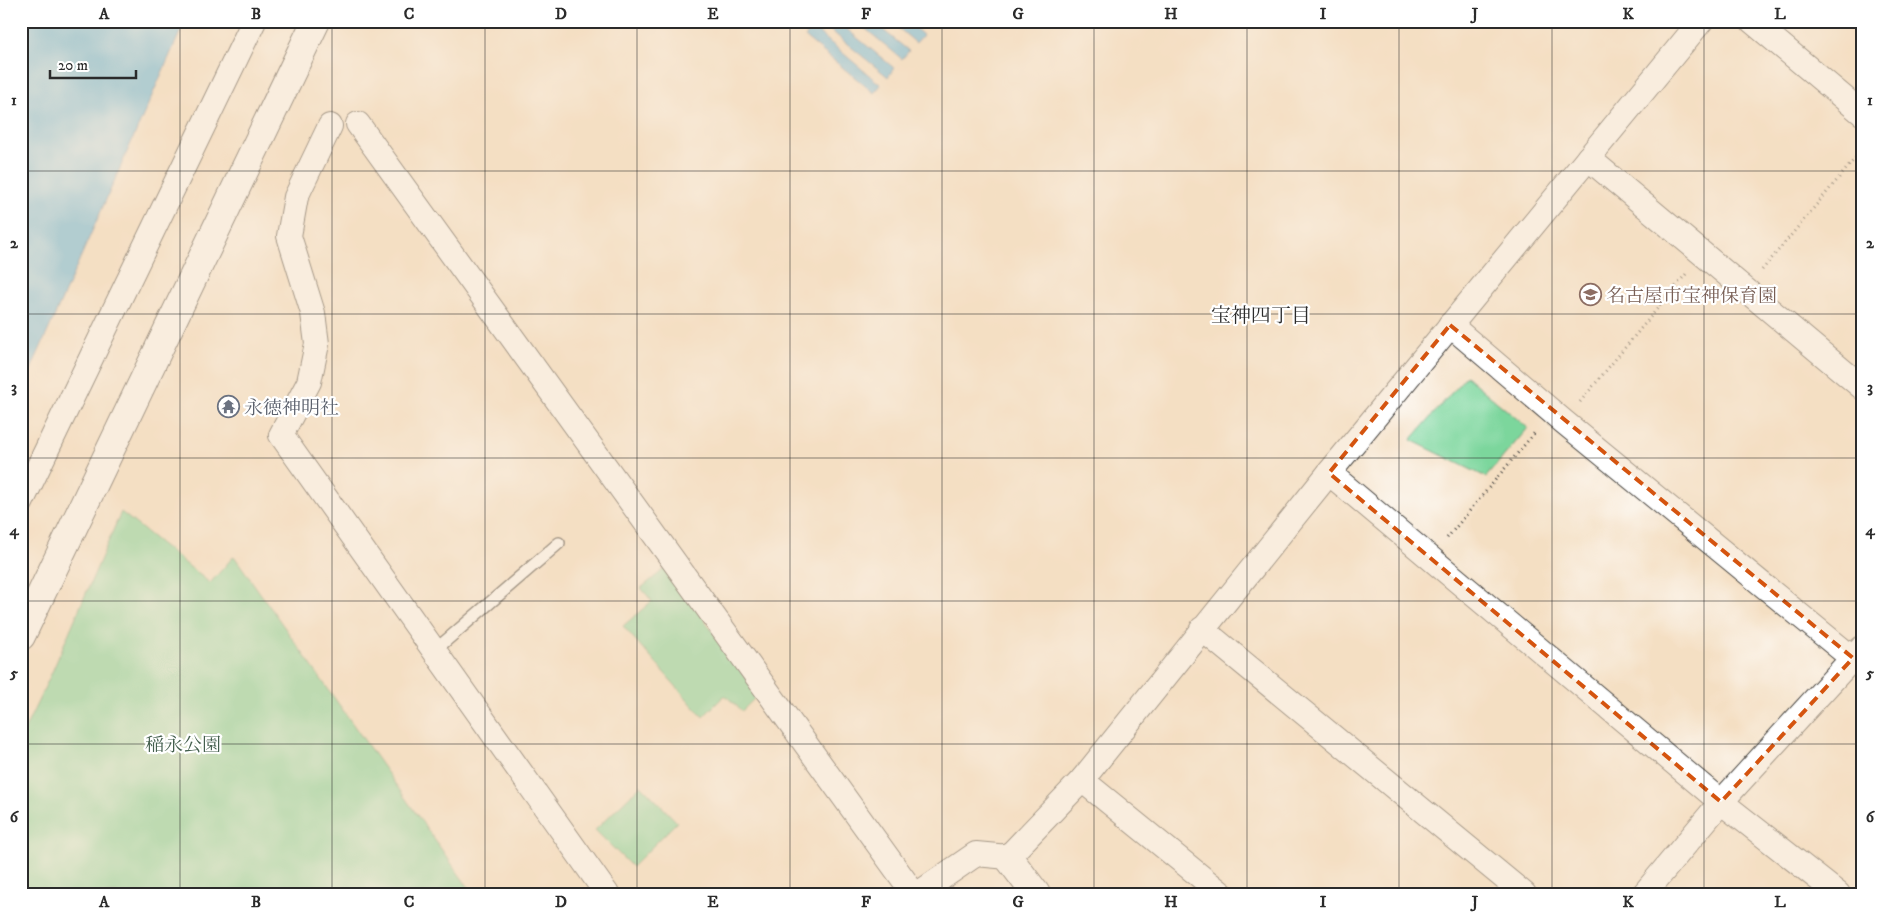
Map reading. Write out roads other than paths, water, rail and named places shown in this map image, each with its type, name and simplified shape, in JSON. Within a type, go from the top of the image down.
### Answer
[{"type":"street","points":[[21,503],[254,21]]},
{"type":"street","points":[[21,636],[316,21]]},
{"type":"street","points":[[1008,857],[1082,780],[1329,472],[1701,21]]},
{"type":"street","points":[[1752,21],[1863,114]]},
{"type":"street","points":[[358,124],[914,894]]},
{"type":"street","points":[[330,126],[296,197],[289,236],[313,312],[317,344],[309,382],[281,435],[607,894]]},
{"type":"street","points":[[1588,158],[1863,388]]},
{"type":"street","points":[[1450,325],[1558,416],[1859,657],[1721,802],[1644,894]]},
{"type":"street","points":[[1329,472],[1721,802],[1838,894]]},
{"type":"street","points":[[1202,629],[1524,894]]},
{"type":"street","points":[[1082,780],[1222,894]]},
{"type":"street","points":[[918,894],[976,854],[1008,857],[1036,894]]},
{"type":"lane","points":[[434,651],[559,543]]},
{"type":"water","points":[[21,21],[185,21],[21,392]]},
{"type":"water","points":[[819,21],[837,21],[894,68],[888,77]]},
{"type":"water","points":[[856,21],[872,21],[909,51],[902,59]]},
{"type":"water","points":[[890,21],[907,21],[923,35],[916,43]]},
{"type":"water","points":[[813,28],[881,85],[874,93],[805,37]]},
{"type":"place","name":"名古屋市宝神保育園","points":[[1590,295]]},
{"type":"place","name":"永徳神明社","points":[[228,407]]},
{"type":"district","name":"宝神四丁目","points":[[1261,315]]},
{"type":"park label","name":"稲永公園","points":[[183,744]]}]
